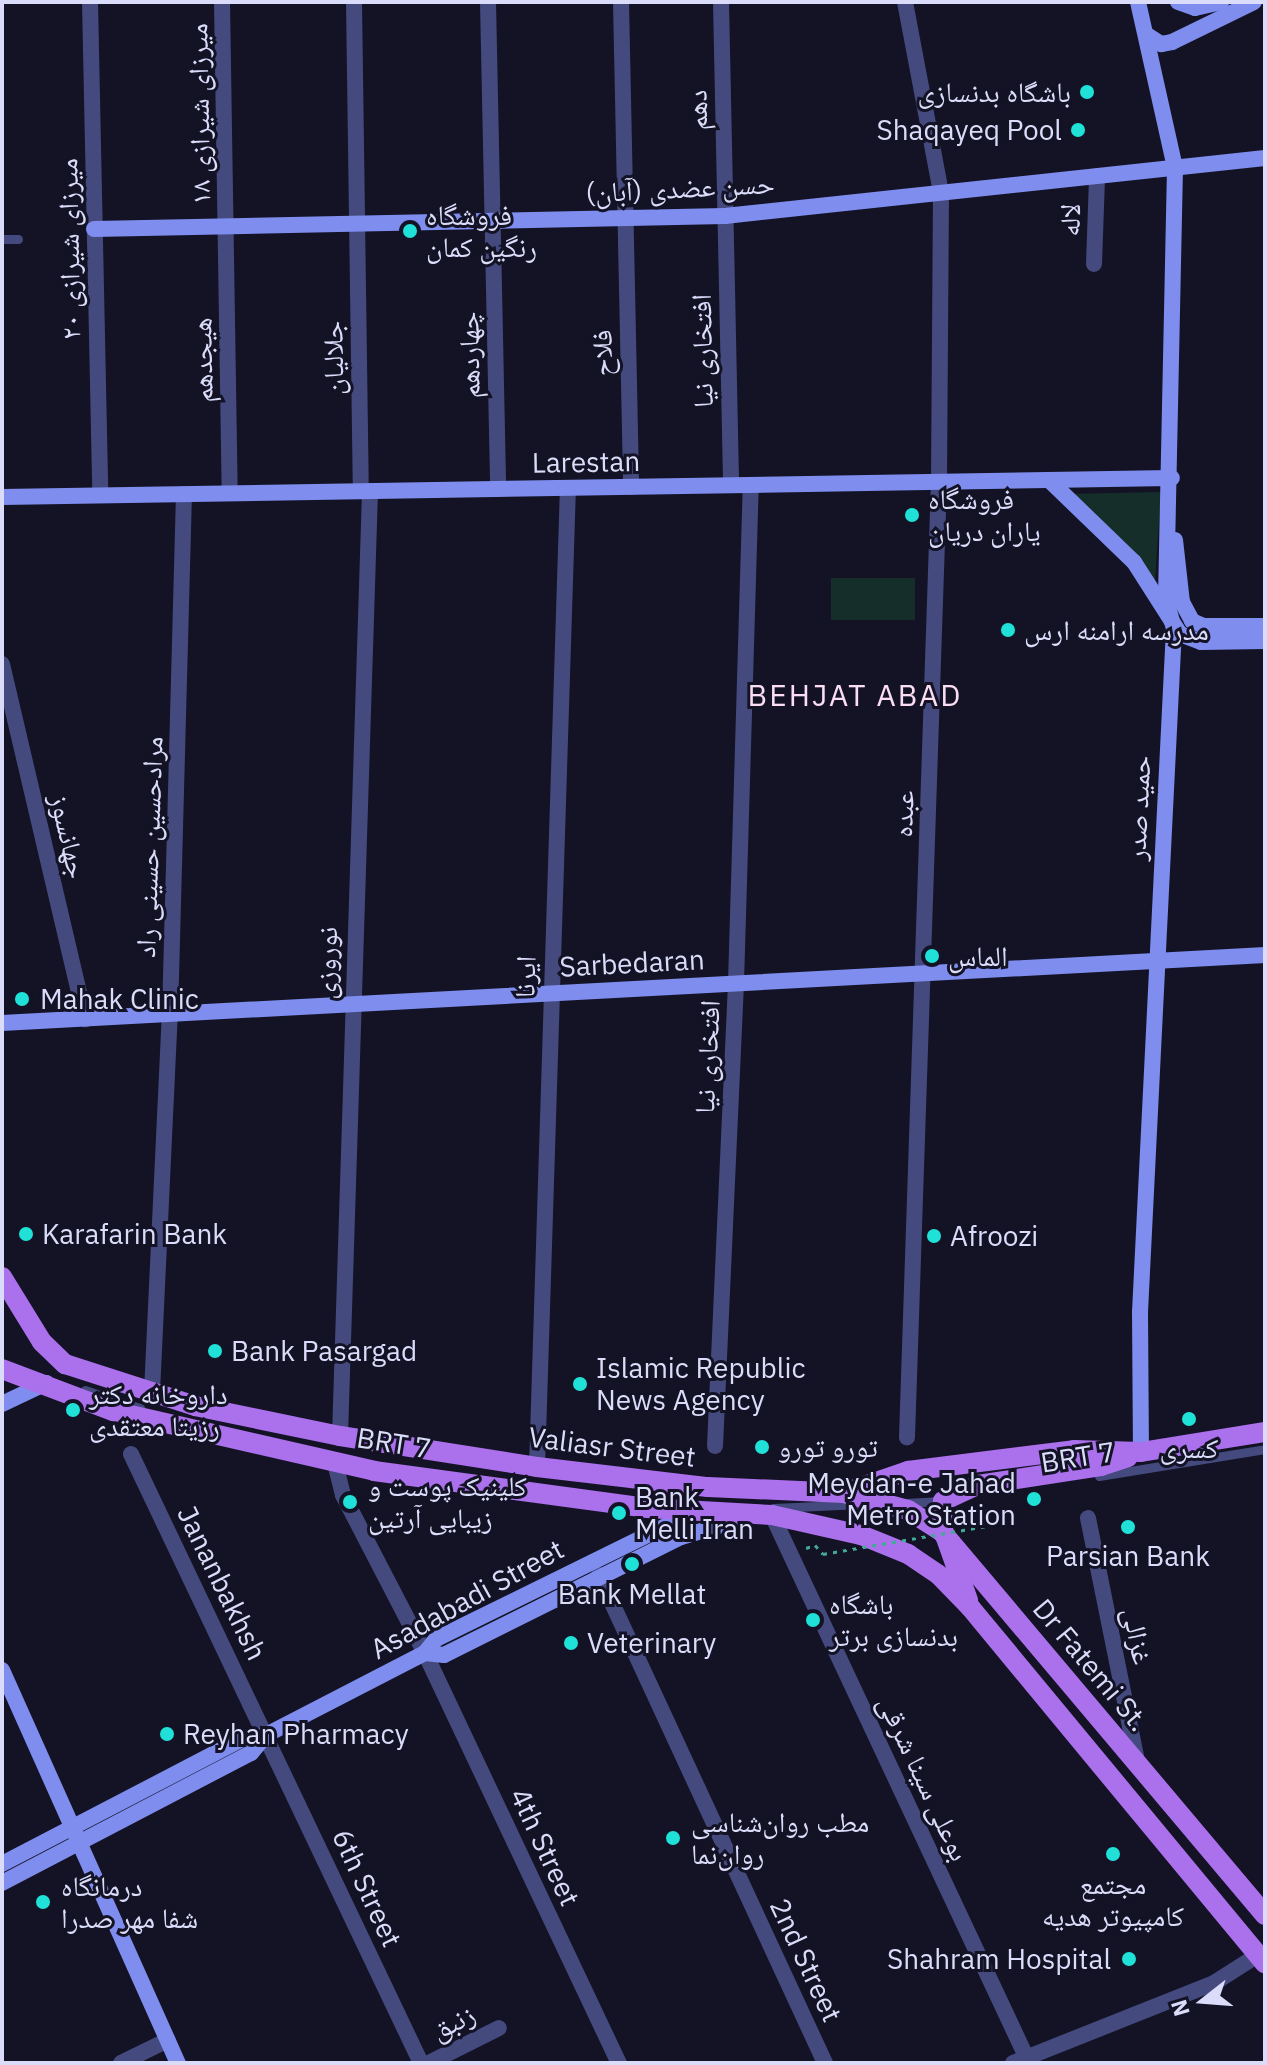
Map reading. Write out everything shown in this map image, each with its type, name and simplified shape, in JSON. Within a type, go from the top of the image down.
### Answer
[{"type":"main road","name":"Valiasr Street","points":[[2,1277],[54,1356],[152,1392],[340,1436],[537,1467],[772,1515],[892,1546],[930,1567],[970,1607]]},
{"type":"main road","name":"Valiasr Street","points":[[2,1366],[113,1411],[335,1463],[485,1489],[630,1505],[844,1493],[908,1471],[1074,1450],[1141,1452],[1265,1432]]},
{"type":"main road","points":[[970,1607],[943,1532],[939,1516],[943,1501],[978,1485],[1101,1466],[1141,1452]]},
{"type":"main road","name":"Dr Fatemi St.","points":[[844,1493],[892,1503],[943,1532],[1265,1915]]},
{"type":"main road","name":"Dr Fatemi St.","points":[[970,1607],[1263,1956]]},
{"type":"street","name":"میرزای شیرازی ۲۰","points":[[90,2],[100,495]]},
{"type":"street","name":"میرزای شیرازی ۱۸","points":[[222,2],[227,226]]},
{"type":"street","name":"جلالیان","points":[[354,2],[365,491]]},
{"type":"street","name":"چهاردهم","points":[[488,2],[498,489]]},
{"type":"street","name":"فلاح","points":[[621,2],[631,487]]},
{"type":"street","name":"دهم","points":[[721,2],[725,216]]},
{"type":"street","name":"عبده","points":[[905,2],[941,193],[939,482],[907,1437]]},
{"type":"street","name":"حمید صدر","points":[[1138,2],[1175,168],[1172,478],[1166,605],[1174,629],[1155,961],[1140,1312],[1141,1452]]},
{"type":"street","points":[[1178,2],[1195,8],[1221,2]]},
{"type":"street","points":[[1147,35],[1161,44],[1172,42],[1254,2]]},
{"type":"street","name":"حسن عضدی (آبان)","points":[[94,229],[725,216],[1265,158]]},
{"type":"street","name":"لاله","points":[[1094,264],[1097,176]]},
{"type":"street","name":"افتخاری نیا","points":[[725,216],[731,485]]},
{"type":"street","name":"هیجدهم","points":[[227,226],[230,493]]},
{"type":"street","name":"Larestan","points":[[2,497],[1172,478]]},
{"type":"street","points":[[1049,480],[1134,562],[1174,629],[1201,642],[1265,641]]},
{"type":"street","name":"افتخاری نیا","points":[[715,1446],[736,983],[751,485]]},
{"type":"street","name":"ايرنا","points":[[537,1467],[568,488]]},
{"type":"street","name":"نوروزی","points":[[340,1436],[365,491]]},
{"type":"street","name":"مرادحسین حسینی راد","points":[[152,1392],[170,1014],[184,494]]},
{"type":"street","points":[[1170,527],[1179,556],[1183,609],[1192,621],[1204,626],[1265,626]]},
{"type":"street","name":"جهانسوز","points":[[2,664],[85,1019]]},
{"type":"street","name":"Sarbedaran","points":[[2,1023],[1265,955]]},
{"type":"street","points":[[2,1404],[46,1383]]},
{"type":"street","name":"Jananbakhsh","points":[[131,1454],[266,1735]]},
{"type":"street","name":"4th Street","points":[[335,1463],[343,1495],[425,1653],[619,2063]]},
{"type":"street","name":"Asadabadi Street","points":[[2,1883],[73,1836],[244,1738],[266,1735],[425,1653],[436,1639],[650,1532],[702,1501]]},
{"type":"street","points":[[630,1505],[650,1515],[650,1532]]},
{"type":"street","points":[[425,1653],[444,1655],[599,1575],[681,1537],[733,1520],[772,1515]]},
{"type":"street","name":"بوعلی سینا شرقی","points":[[772,1515],[1023,2061]]},
{"type":"street","name":"غزالی","points":[[1088,1518],[1137,1763]]},
{"type":"street","name":"2nd Street","points":[[599,1575],[825,2063]]},
{"type":"street","points":[[2,1670],[73,1836],[178,2063]]},
{"type":"street","name":"6th Street","points":[[266,1735],[421,2063]]},
{"type":"street","name":"Asadabadi Street","points":[[2,1864],[73,1836]]},
{"type":"street","points":[[1023,2061],[1214,1983],[1263,1956]]},
{"type":"street","name":"زنبق","points":[[429,2063],[499,2028]]},
{"type":"street","points":[[121,2063],[168,2040]]},
{"type":"lane","points":[[2,239],[18,239]]},
{"type":"lane","name":"BRT 7","points":[[2,1366],[281,1446],[522,1485],[773,1508],[943,1501],[1265,1449]]},
{"type":"path","points":[[815,1545],[823,1554],[987,1526],[986,1509],[981,1516]]},
{"type":"green space","points":[[1161,492],[1155,581],[1066,494]]},
{"type":"green space","points":[[831,578],[915,578],[915,620],[831,620]]},
{"type":"place","name":"باشگاه بدنسازی","points":[[1087,92]]},
{"type":"place","name":"Shaqayeq Pool","points":[[1078,130]]},
{"type":"place","name":"فروشگاه رنگین کمان","points":[[410,231]]},
{"type":"place","name":"فروشگاه یاران دریان","points":[[912,515]]},
{"type":"place","name":"مدرسه ارامنه ارس","points":[[1008,630]]},
{"type":"place","name":"الماس","points":[[932,956]]},
{"type":"place","name":"Mahak Clinic","points":[[22,999]]},
{"type":"place","name":"Karafarin Bank","points":[[26,1234]]},
{"type":"place","name":"Afroozi","points":[[934,1236]]},
{"type":"place","name":"Bank Pasargad","points":[[215,1351]]},
{"type":"place","name":"Islamic Republic News Agency","points":[[580,1384]]},
{"type":"place","name":"داروخانه دکتر رزیتا معتقدی","points":[[73,1410]]},
{"type":"place","name":"كسرى","points":[[1189,1419]]},
{"type":"place","name":"تورو تورو","points":[[762,1447]]},
{"type":"place","name":"Meydan-e Jahad Metro Station","points":[[1034,1499]]},
{"type":"place","name":"کلینیک پوست و زیبایی آرتین","points":[[350,1502]]},
{"type":"place","name":"Bank Melli Iran","points":[[619,1513]]},
{"type":"place","name":"Parsian Bank","points":[[1128,1527]]},
{"type":"place","name":"Bank Mellat","points":[[632,1564]]},
{"type":"place","name":"باشگاه بدنسازی برتر","points":[[813,1620]]},
{"type":"place","name":"Veterinary","points":[[571,1643]]},
{"type":"place","name":"Reyhan Pharmacy","points":[[167,1734]]},
{"type":"place","name":"مطب روان‌شناسی روان‌نما","points":[[673,1838]]},
{"type":"place","name":"مجتمع کامپیوتر هدیه","points":[[1113,1854]]},
{"type":"place","name":"درمانگاه شفا مهر صدرا","points":[[43,1902]]},
{"type":"place","name":"Shahram Hospital","points":[[1129,1959]]},
{"type":"district","name":"BEHJAT ABAD","points":[[855,695]]}]
